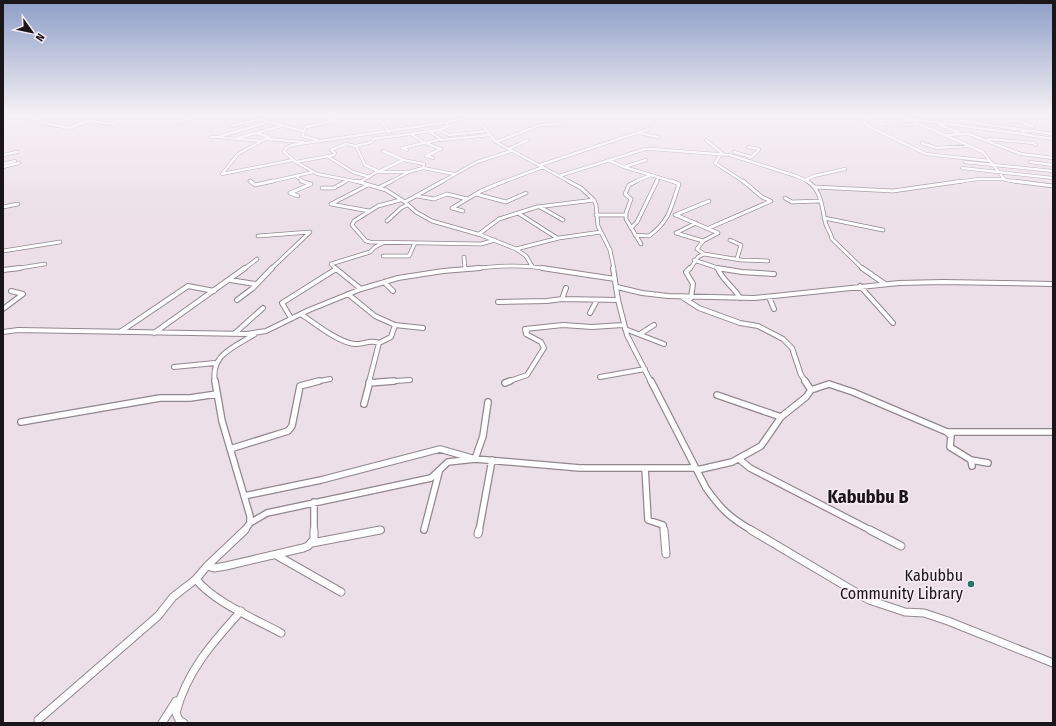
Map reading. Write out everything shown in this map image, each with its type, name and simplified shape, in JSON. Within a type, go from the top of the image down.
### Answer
[{"type":"street","points":[[248,149],[238,154],[222,174],[327,156],[335,154],[331,150],[333,149]]},
{"type":"street","points":[[286,149],[285,154],[313,172],[326,176],[360,182],[392,193],[416,212],[432,221],[479,234],[516,249],[526,256],[532,266]]},
{"type":"street","points":[[357,149],[365,164],[379,172],[409,172]]},
{"type":"street","points":[[433,158],[426,156],[441,149]]},
{"type":"street","points":[[540,165],[590,149]]},
{"type":"street","points":[[559,176],[648,149],[722,154],[747,160],[805,180],[815,187],[860,190],[902,190],[984,178],[1004,179],[1053,186]]},
{"type":"street","points":[[716,149],[722,154]]},
{"type":"street","points":[[747,160],[759,150],[755,149]]},
{"type":"street","points":[[915,149],[923,153],[990,161]]},
{"type":"street","points":[[975,149],[984,153],[1004,179]]},
{"type":"street","points":[[1008,149],[1021,154],[1053,158]]},
{"type":"street","points":[[387,221],[417,196],[454,174],[487,158],[510,150],[584,190],[594,200],[596,215],[601,232],[610,250],[624,327],[711,496],[723,511],[732,519],[857,594],[888,607],[905,612],[924,613],[948,621],[1053,663]]},
{"type":"street","points":[[383,151],[404,160],[424,164],[421,167]]},
{"type":"street","points":[[3,155],[17,152]]},
{"type":"street","points":[[734,152],[751,157]]},
{"type":"street","points":[[709,228],[771,201],[762,197],[741,178],[734,177],[715,163],[715,161],[722,154]]},
{"type":"street","points":[[327,156],[353,172],[369,177]]},
{"type":"street","points":[[360,182],[404,160]]},
{"type":"street","points":[[608,160],[624,167],[658,178],[667,179],[679,184],[668,215],[661,227],[649,236],[635,235]]},
{"type":"street","points":[[624,167],[646,160]]},
{"type":"street","points":[[3,164],[15,161]]},
{"type":"street","points":[[965,162],[1052,172]]},
{"type":"street","points":[[1030,162],[1053,165]]},
{"type":"street","points":[[3,167],[19,163]]},
{"type":"street","points":[[378,188],[421,167],[454,174]]},
{"type":"street","points":[[463,211],[452,208],[476,194],[511,178],[543,167]]},
{"type":"street","points":[[962,168],[1053,178]]},
{"type":"street","points":[[805,180],[814,176],[845,169]]},
{"type":"street","points":[[250,181],[255,185],[297,177],[313,172]]},
{"type":"street","points":[[641,244],[631,228],[626,215],[631,199],[625,194],[629,185],[651,175]]},
{"type":"street","points":[[297,177],[301,181],[311,184],[290,193],[298,196]]},
{"type":"street","points":[[631,228],[637,222],[658,178]]},
{"type":"street","points":[[322,188],[334,188],[348,180]]},
{"type":"street","points":[[368,185],[332,204],[369,211]]},
{"type":"street","points":[[815,187],[824,212],[824,218],[831,232],[832,239],[857,264],[885,284]]},
{"type":"street","points":[[476,194],[506,202],[526,193]]},
{"type":"street","points":[[417,196],[434,199],[447,194],[467,199]]},
{"type":"street","points":[[786,198],[792,202],[819,201]]},
{"type":"street","points":[[400,200],[378,206],[354,221],[352,224],[366,241],[481,244],[494,240]]},
{"type":"street","points":[[479,234],[499,219],[552,204],[594,200]]},
{"type":"street","points":[[668,215],[676,214],[709,201]]},
{"type":"street","points":[[3,207],[18,204]]},
{"type":"street","points":[[540,207],[563,220]]},
{"type":"street","points":[[518,214],[556,238]]},
{"type":"street","points":[[676,214],[718,233],[703,241],[697,249],[704,254],[737,259],[768,261]]},
{"type":"street","points":[[596,215],[626,215]]},
{"type":"street","points":[[824,218],[883,230]]},
{"type":"street","points":[[696,223],[676,233],[703,241]]},
{"type":"street","points":[[237,300],[252,288],[310,232],[258,236]]},
{"type":"street","points":[[516,249],[556,238],[601,232]]},
{"type":"street","points":[[730,240],[741,245],[737,259]]},
{"type":"street","points":[[3,251],[60,242]]},
{"type":"street","points":[[361,289],[331,264],[370,252],[375,247],[386,242]]},
{"type":"street","points":[[383,256],[409,256],[415,243]]},
{"type":"street","points":[[692,298],[693,284],[686,272],[690,269],[694,260],[704,254]]},
{"type":"street","points":[[464,257],[465,269]]},
{"type":"street","points":[[154,334],[257,259]]},
{"type":"street","points":[[694,260],[718,269],[744,274],[774,274]]},
{"type":"street","points":[[3,270],[45,264]]},
{"type":"street","points":[[250,523],[250,516],[222,421],[213,372],[215,363],[228,350],[256,333],[269,329],[348,294],[404,277],[497,266],[532,266],[615,279]]},
{"type":"street","points":[[291,318],[282,303],[336,269]]},
{"type":"street","points":[[718,269],[720,276],[738,293],[740,298]]},
{"type":"street","points":[[230,280],[255,284]]},
{"type":"street","points":[[384,282],[393,291]]},
{"type":"street","points":[[617,287],[644,294],[692,298],[740,298],[769,297],[885,284],[962,282],[1053,284]]},
{"type":"street","points":[[119,332],[188,286],[214,291]]},
{"type":"street","points":[[860,286],[893,323]]},
{"type":"street","points":[[562,299],[566,288]]},
{"type":"street","points":[[3,309],[23,294],[11,291]]},
{"type":"street","points":[[348,294],[375,316],[395,325],[423,328]]},
{"type":"street","points":[[682,297],[699,308],[740,322],[758,326],[783,339],[792,348],[801,375],[811,390]]},
{"type":"street","points":[[769,297],[774,308]]},
{"type":"street","points":[[498,302],[547,301],[562,299],[618,300]]},
{"type":"street","points":[[590,313],[597,300]]},
{"type":"street","points":[[234,334],[263,308]]},
{"type":"street","points":[[301,314],[321,328],[352,343],[374,341],[379,343],[391,337],[395,325]]},
{"type":"street","points":[[505,383],[527,375],[544,348],[541,342],[525,331],[563,325],[624,327],[664,344]]},
{"type":"street","points":[[640,334],[654,325]]},
{"type":"street","points":[[3,332],[18,330],[154,334],[256,333]]},
{"type":"street","points":[[364,404],[379,343]]},
{"type":"street","points":[[174,367],[215,363]]},
{"type":"street","points":[[600,377],[645,369]]},
{"type":"street","points":[[230,449],[288,431],[292,426],[300,386],[330,379]]},
{"type":"street","points":[[369,383],[410,380]]},
{"type":"street","points":[[424,530],[439,471],[444,463],[475,459],[580,468],[697,469],[739,459],[761,446],[781,417],[811,390],[826,385],[834,385],[947,432],[1053,432]]},
{"type":"street","points":[[21,422],[160,398],[190,398],[217,394]]},
{"type":"street","points":[[717,395],[781,417]]},
{"type":"street","points":[[475,459],[483,436],[488,402]]},
{"type":"street","points":[[947,432],[951,436],[950,447],[971,463],[988,463]]},
{"type":"street","points":[[244,496],[321,480],[440,449],[475,459]]},
{"type":"street","points":[[739,459],[750,468],[900,546]]},
{"type":"street","points":[[478,534],[492,460]]},
{"type":"street","points":[[645,468],[648,520],[663,526],[666,554]]},
{"type":"street","points":[[38,720],[158,616],[172,597],[196,579],[207,566],[246,530],[250,523],[266,513],[430,478],[439,471]]},
{"type":"street","points":[[312,543],[314,539],[314,502]]},
{"type":"street","points":[[207,566],[214,568],[276,555],[303,548],[312,543],[381,530]]},
{"type":"street","points":[[276,555],[341,592]]},
{"type":"street","points":[[196,579],[202,587],[281,633]]},
{"type":"street","points":[[162,723],[203,656],[241,611]]},
{"type":"street","points":[[178,698],[176,713],[180,720],[184,723]]},
{"type":"place","name":"Kabubbu Community Library","points":[[971,584]]},
{"type":"district","name":"Kabubbu B","points":[[868,497]]}]
